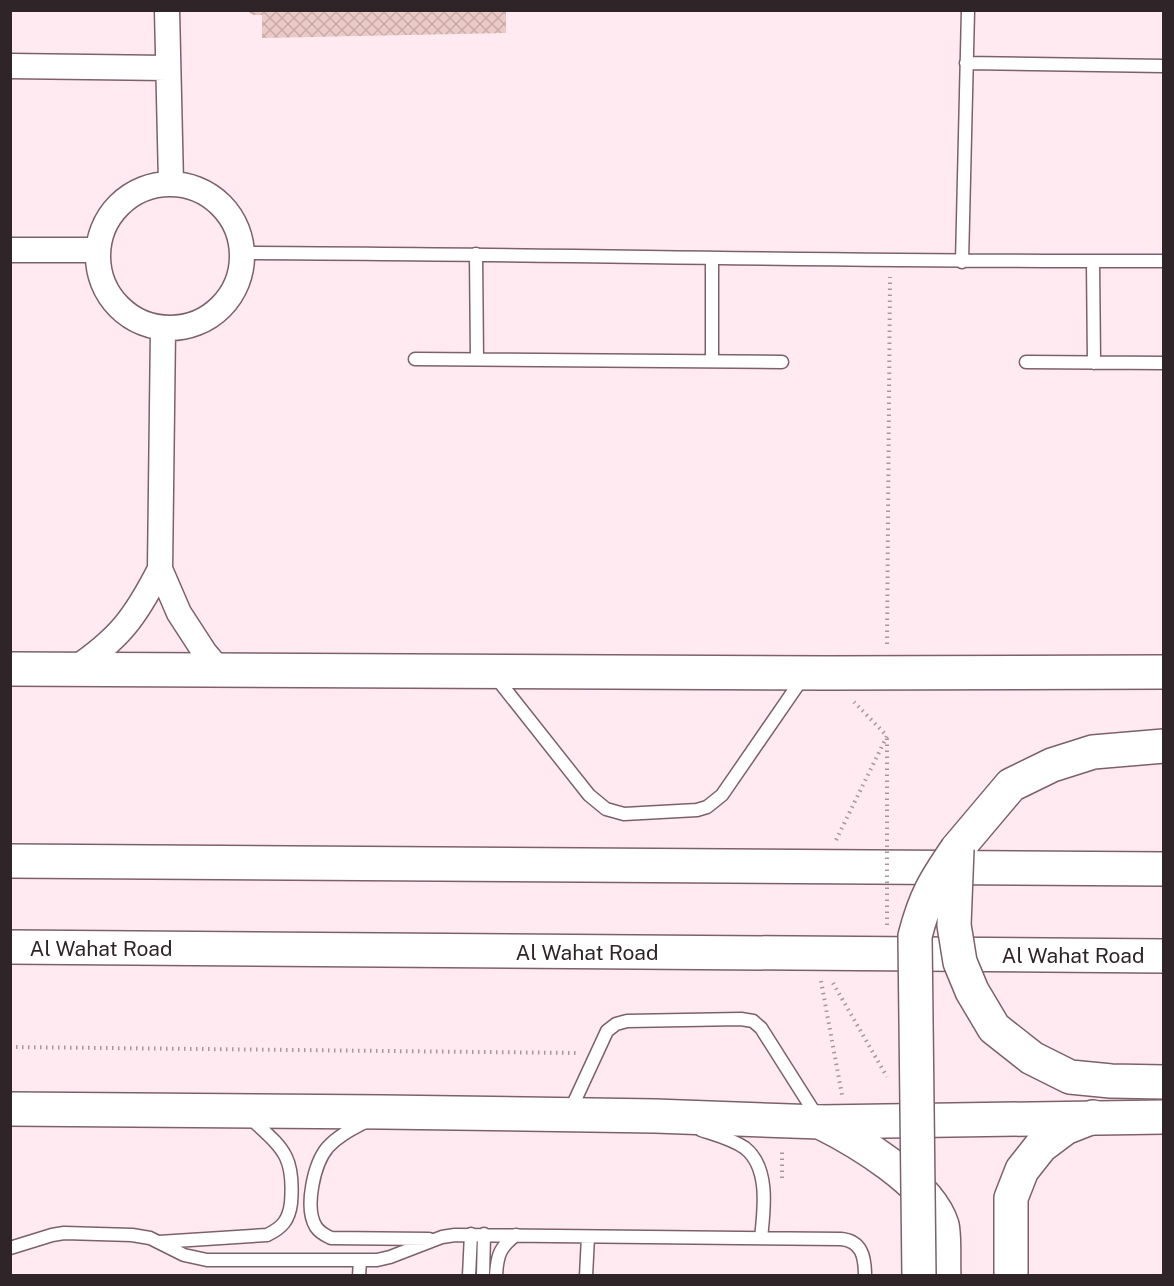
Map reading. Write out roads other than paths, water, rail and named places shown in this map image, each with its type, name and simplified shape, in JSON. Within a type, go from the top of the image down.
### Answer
[{"type":"main road","points":[[10,669],[817,673],[1164,672]]},
{"type":"main road","points":[[919,1275],[915,936],[922,909],[933,883],[957,849],[1011,785],[1052,765],[1093,752],[1164,746]]},
{"type":"main road","points":[[957,849],[954,925],[960,962],[972,991],[994,1028],[1032,1058],[1070,1077],[1111,1081],[1164,1082]]},
{"type":"main road","points":[[10,861],[1164,869]]},
{"type":"main road","name":"Al Wahat Road","points":[[10,947],[1164,956]]},
{"type":"main road","points":[[18,1114],[240,1109],[655,1116],[834,1122],[1164,1117]]},
{"type":"main road","points":[[1011,1275],[1011,1198],[1022,1170],[1041,1146],[1065,1128],[1093,1117]]},
{"type":"main road","points":[[834,1122],[842,1133],[906,1176],[927,1198],[942,1225],[944,1275]]},
{"type":"street","points":[[166,10],[171,183]]},
{"type":"street","points":[[10,66],[167,68]]},
{"type":"street","points":[[171,183],[193,187],[213,197],[228,212],[239,231],[243,253],[241,273],[233,292],[220,308],[204,321],[184,327],[164,329],[141,323],[122,311],[107,294],[99,272],[97,250],[102,229],[114,210],[130,195],[149,186],[171,183]]},
{"type":"street","points":[[10,250],[97,250]]},
{"type":"street","points":[[164,329],[159,569],[178,613],[220,671]]},
{"type":"street","points":[[73,670],[101,651],[125,627],[144,600],[159,569]]},
{"type":"lane","points":[[962,262],[968,10]]},
{"type":"lane","points":[[966,63],[1164,66]]},
{"type":"lane","points":[[243,253],[476,254],[962,262],[1164,261]]},
{"type":"lane","points":[[476,254],[477,359]]},
{"type":"lane","points":[[712,258],[712,361]]},
{"type":"lane","points":[[1093,262],[1094,363]]},
{"type":"lane","points":[[415,359],[782,362]]},
{"type":"lane","points":[[1026,362],[1164,363]]},
{"type":"lane","points":[[491,671],[589,795],[606,809],[624,814],[697,810],[715,802],[817,673]]},
{"type":"lane","points":[[568,1115],[607,1031],[621,1022],[747,1019],[762,1028],[834,1122]]},
{"type":"lane","points":[[159,1242],[267,1235],[282,1226],[287,1219],[293,1182],[287,1159],[273,1140],[240,1109]]},
{"type":"lane","points":[[383,1112],[340,1136],[321,1157],[313,1183],[312,1217],[322,1234],[331,1238],[436,1239]]},
{"type":"lane","points":[[655,1116],[726,1138],[746,1149],[753,1157],[762,1178],[764,1212],[761,1238]]},
{"type":"lane","points":[[10,1248],[52,1235],[75,1232],[141,1236],[184,1255],[207,1260],[360,1261],[390,1257],[448,1236],[471,1234],[848,1240],[860,1248],[864,1254],[865,1275]]},
{"type":"lane","points":[[469,1275],[471,1234]]},
{"type":"lane","points":[[483,1275],[484,1234]]},
{"type":"lane","points":[[496,1275],[498,1257],[503,1245],[516,1235]]},
{"type":"lane","points":[[586,1275],[588,1237]]},
{"type":"lane","points":[[359,1275],[360,1261]]}]
